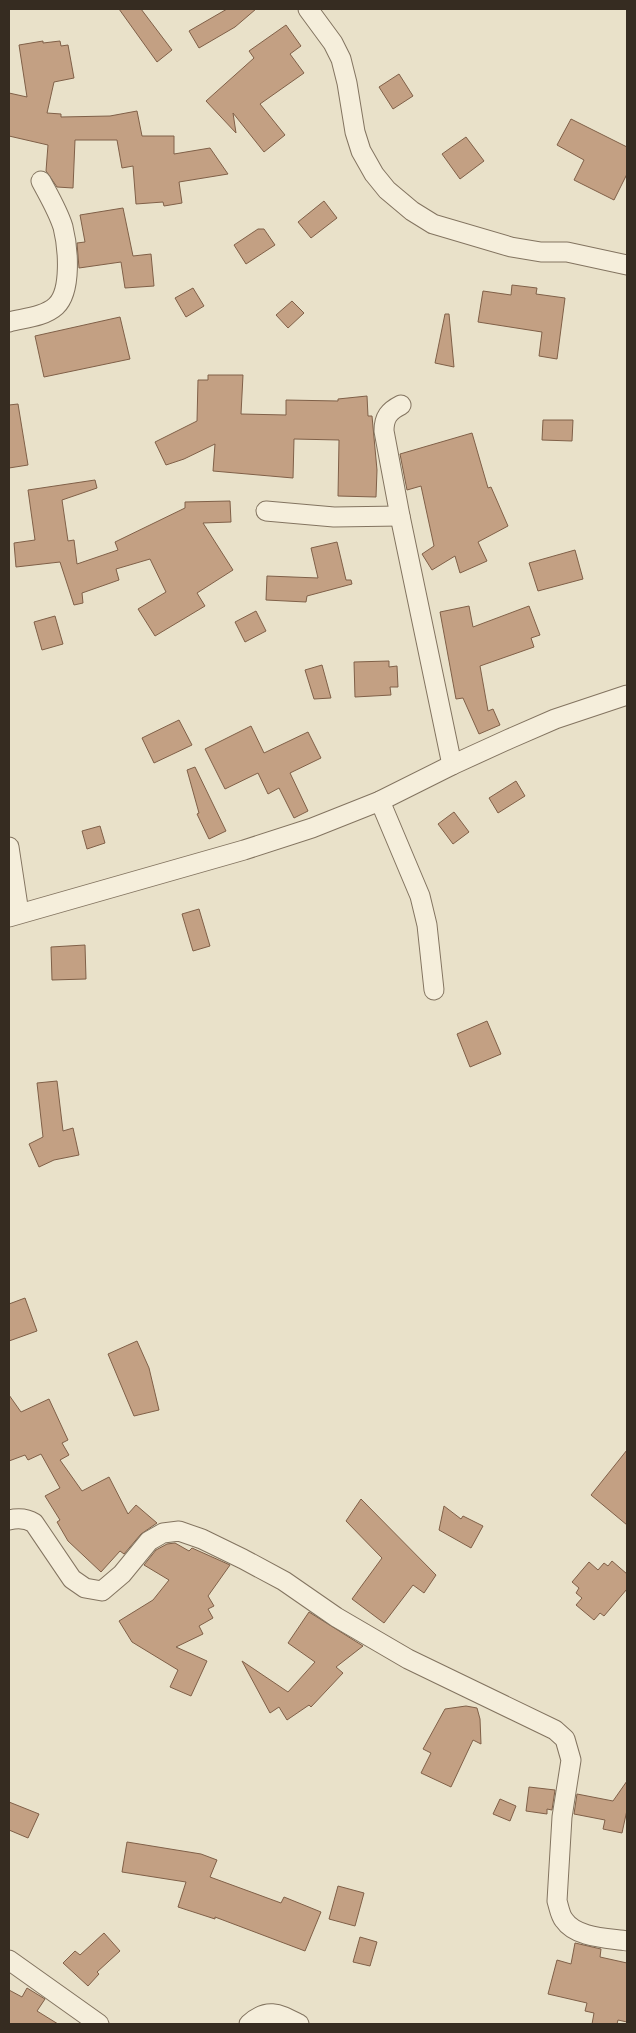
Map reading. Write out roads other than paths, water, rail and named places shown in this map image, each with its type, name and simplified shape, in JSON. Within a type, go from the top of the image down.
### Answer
[{"type":"street","points":[[308,9],[333,43],[341,60],[348,83],[355,132],[374,174],[387,190],[412,211],[433,224],[511,247],[541,252],[567,252],[627,266]]},
{"type":"street","points":[[9,322],[42,314],[49,310],[57,305],[63,297],[66,288],[66,254],[62,227],[41,181]]},
{"type":"street","points":[[401,404],[388,414],[384,424],[400,516],[452,764]]},
{"type":"street","points":[[266,511],[334,517],[400,516]]},
{"type":"street","points":[[9,847],[14,915],[244,850],[312,828],[380,801],[452,764],[555,719],[627,695]]},
{"type":"street","points":[[380,801],[420,896],[427,925],[434,990]]},
{"type":"street","points":[[9,1520],[18,1518],[28,1519],[34,1523],[72,1579],[85,1588],[102,1591],[122,1574],[149,1541],[163,1533],[179,1532],[202,1539],[284,1581],[336,1617],[408,1659],[555,1730],[565,1739],[571,1760],[562,1817],[557,1901],[560,1911],[564,1921],[581,1933],[627,1941]]},
{"type":"street","points":[[9,1960],[99,2024]]},
{"type":"street","points":[[249,2024],[258,2016],[270,2013],[279,2014],[299,2024]]}]
